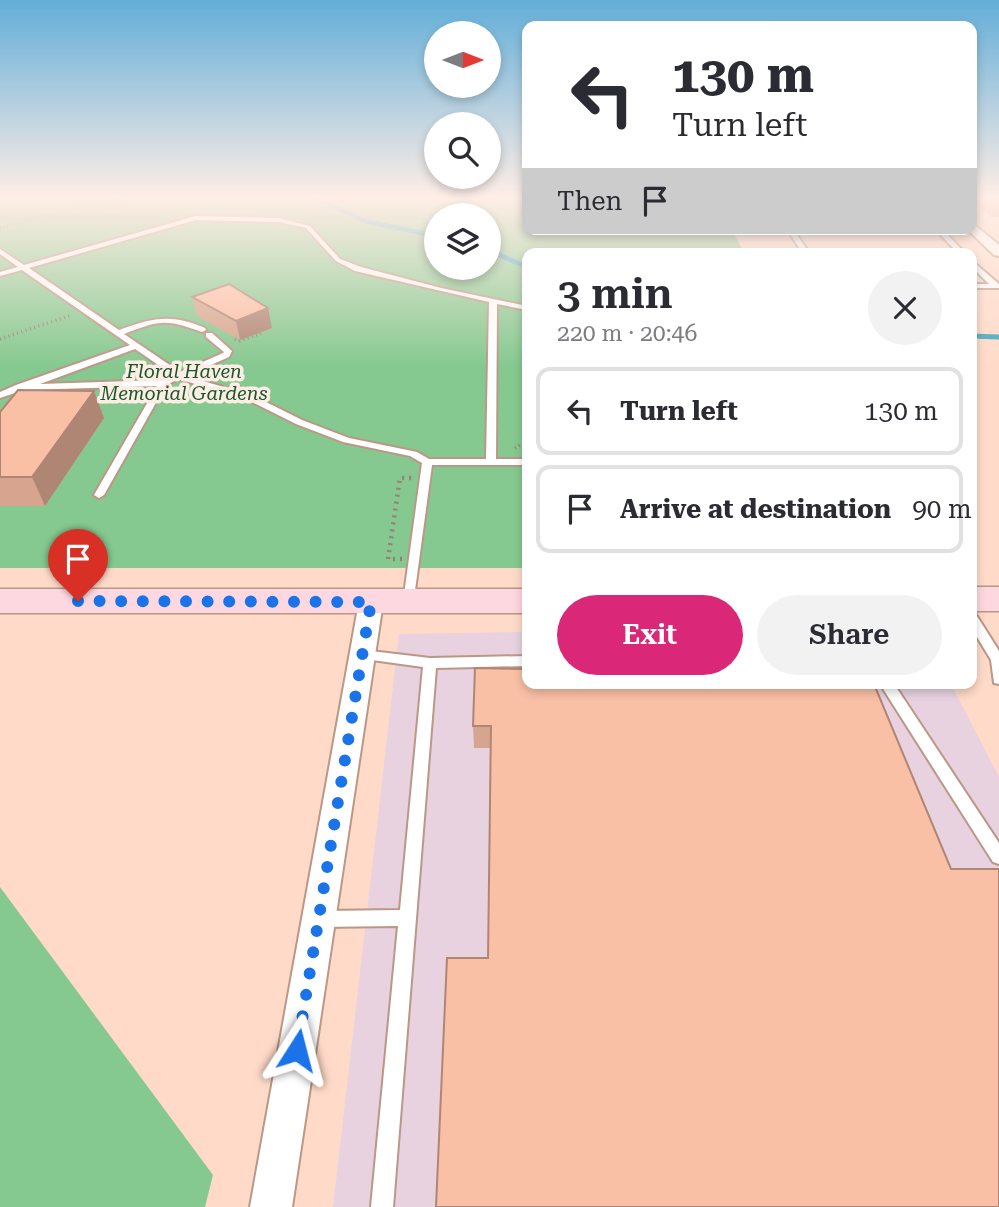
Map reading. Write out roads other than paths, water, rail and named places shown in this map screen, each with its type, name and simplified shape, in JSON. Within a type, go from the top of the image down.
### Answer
[{"type":"street","points":[[977,599],[999,599]]},
{"type":"street","points":[[0,601],[522,601]]},
{"type":"street","points":[[271,1207],[371,602]]},
{"type":"lane","points":[[5,254],[181,377],[251,398],[299,422],[346,440],[413,454],[427,462],[522,462]]},
{"type":"lane","points":[[0,274],[67,254]]},
{"type":"lane","points":[[333,254],[338,260],[358,269],[522,307]]},
{"type":"lane","points":[[977,267],[998,286]]},
{"type":"lane","points":[[977,286],[998,286]]},
{"type":"lane","points":[[491,462],[493,301]]},
{"type":"lane","points":[[19,387],[163,383],[226,355],[228,351],[206,333],[183,320],[150,322],[118,332]]},
{"type":"lane","points":[[0,394],[136,346]]},
{"type":"lane","points":[[99,495],[163,383]]},
{"type":"lane","points":[[409,602],[427,462]]},
{"type":"lane","points":[[977,626],[998,662],[999,679]]},
{"type":"lane","points":[[362,655],[430,663],[522,661]]},
{"type":"lane","points":[[382,1207],[430,663]]},
{"type":"lane","points":[[890,689],[999,857]]},
{"type":"lane","points":[[318,919],[407,918]]},
{"type":"waterway","points":[[501,256],[522,265]]},
{"type":"waterway","points":[[977,336],[999,337]]},
{"type":"park label","name":"Floral Haven Memorial Gardens","points":[[184,382]]}]
